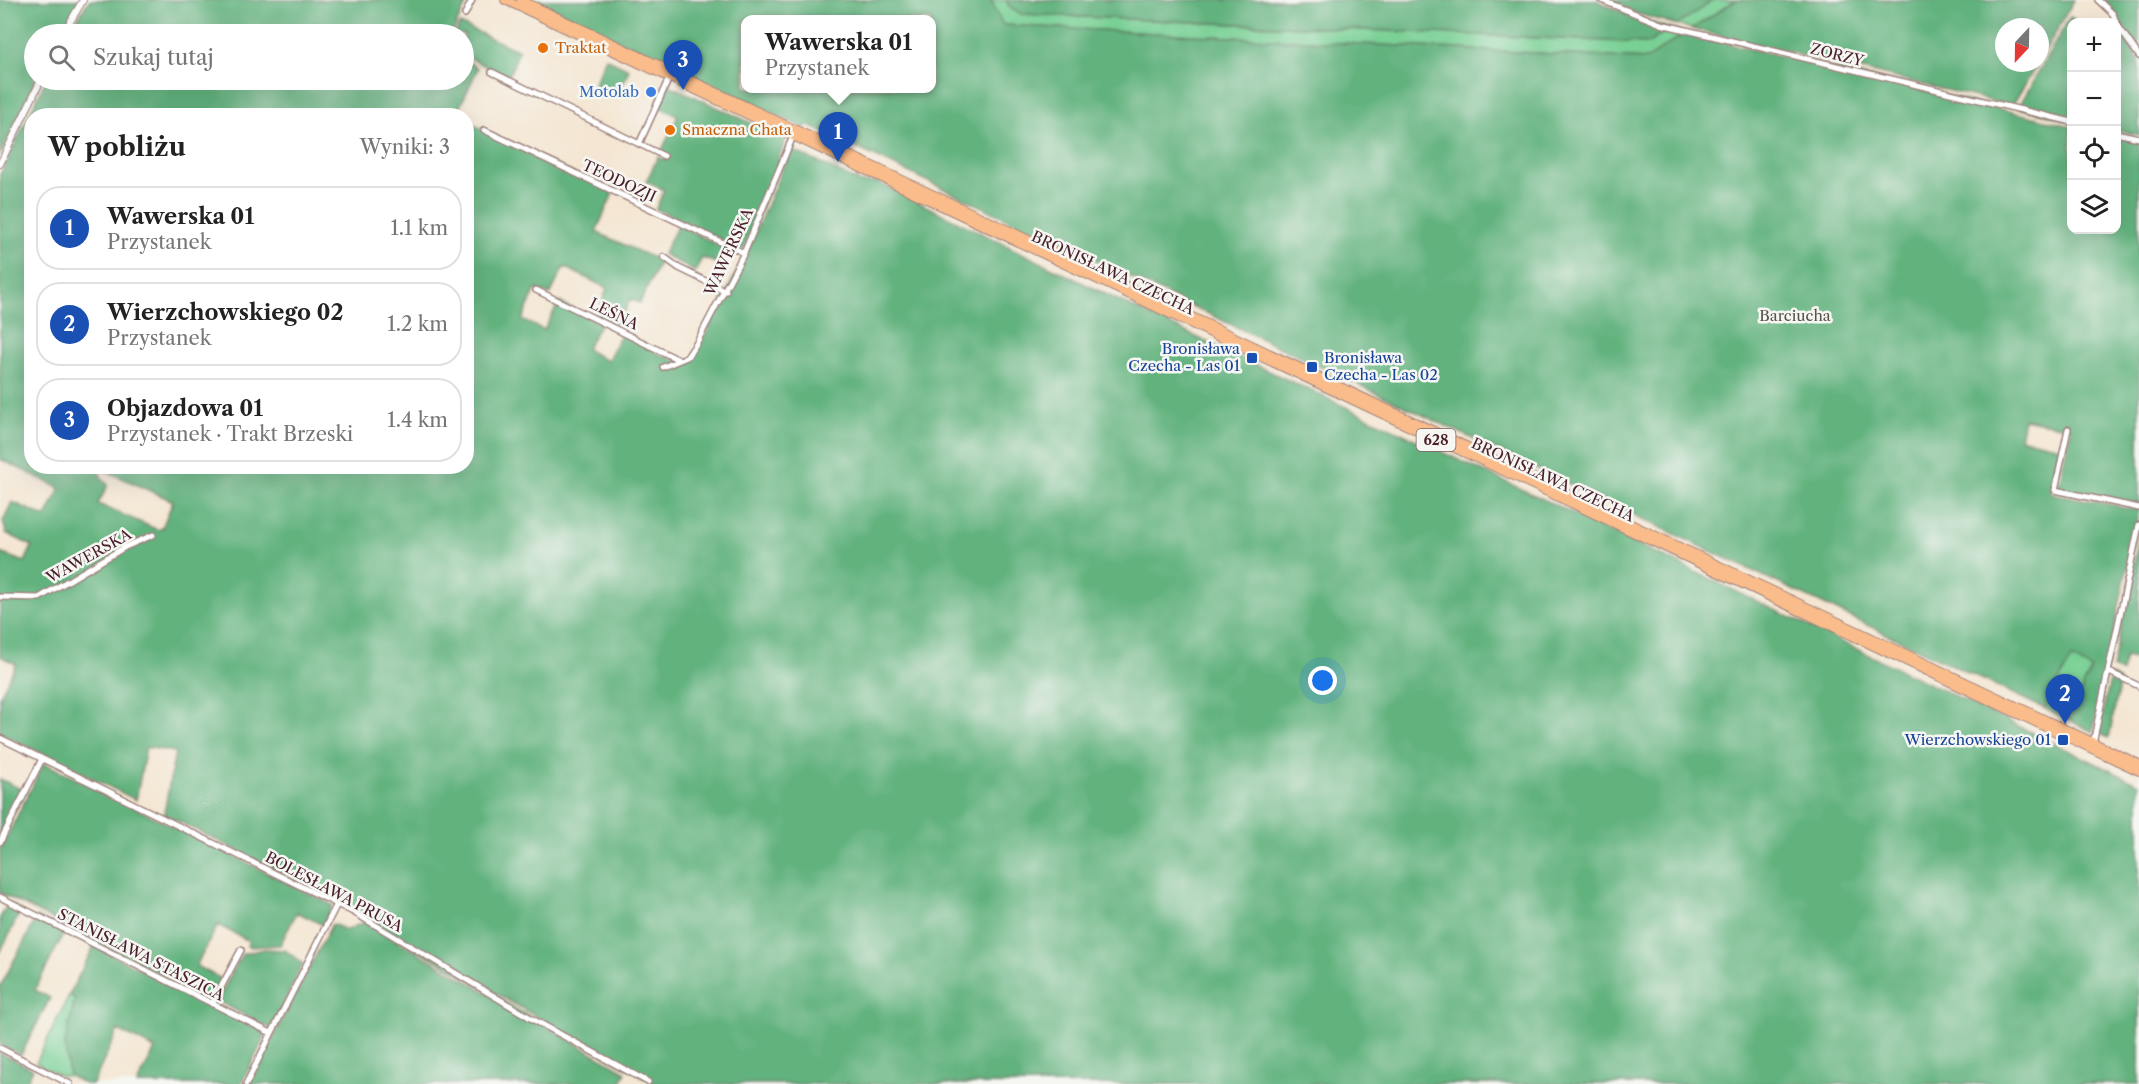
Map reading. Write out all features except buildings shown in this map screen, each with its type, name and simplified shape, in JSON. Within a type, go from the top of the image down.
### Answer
[{"type":"main road","name":"628","points":[[505,0],[794,133]]},
{"type":"main road","name":"628","points":[[521,0],[671,75]]},
{"type":"main road","name":"BRONISŁAWA CZECHA","points":[[794,133],[2092,745],[2139,764]]},
{"type":"main road","name":"BRONISŁAWA CZECHA","points":[[2092,745],[2139,771]]},
{"type":"street","points":[[69,24],[83,0]]},
{"type":"street","points":[[465,14],[471,0]]},
{"type":"street","name":"ZORZY","points":[[1601,0],[1661,24],[2067,121]]},
{"type":"street","points":[[2098,0],[2114,18]]},
{"type":"street","points":[[2121,30],[2139,56]]},
{"type":"street","points":[[492,72],[664,156]]},
{"type":"street","points":[[639,144],[671,75]]},
{"type":"street","points":[[27,108],[36,90]]},
{"type":"street","points":[[0,164],[24,115]]},
{"type":"street","name":"TEODOZJI","points":[[484,130],[744,253]]},
{"type":"street","name":"WAWERSKA","points":[[663,367],[681,360],[691,352],[726,291],[794,133]]},
{"type":"street","points":[[2121,134],[2139,138]]},
{"type":"street","points":[[664,258],[726,291]]},
{"type":"street","name":"LEŚNA","points":[[536,290],[681,360]]},
{"type":"street","points":[[2068,429],[2055,490],[2139,507]]},
{"type":"street","points":[[2092,745],[2139,525]]},
{"type":"street","name":"WAWERSKA","points":[[0,597],[39,598],[125,547],[153,535]]},
{"type":"street","points":[[2109,672],[2139,686]]},
{"type":"street","name":"BOLESŁAWA PRUSA","points":[[0,738],[337,904],[534,1020],[648,1082]]},
{"type":"street","points":[[0,842],[42,759]]},
{"type":"street","name":"STANISŁAWA STASZICA","points":[[0,897],[271,1033]]},
{"type":"street","points":[[246,1084],[337,904]]},
{"type":"street","points":[[212,1004],[241,950]]},
{"type":"street","points":[[0,1048],[61,1082],[70,1084]]},
{"type":"green space","points":[[0,0],[80,0],[67,24],[24,24],[24,90],[30,90],[0,156]]},
{"type":"green space","points":[[89,0],[468,0],[457,24],[74,24]]},
{"type":"green space","name":"Barciucha","points":[[532,0],[991,0],[1003,25],[1647,59],[1685,33],[2067,125],[2067,234],[2121,234],[2121,138],[2139,142],[2139,505],[2058,488],[2071,428],[2024,419],[2020,438],[2061,447],[2051,493],[2139,510],[2093,732],[2068,720],[2091,669],[2071,658],[2045,709],[807,125],[804,128]]},
{"type":"green space","points":[[991,0],[1006,0],[1009,6],[1021,14],[1649,43],[1669,28],[1685,33],[1647,59],[1002,25]]},
{"type":"green space","points":[[1006,0],[1596,0],[1633,17],[1669,28],[1649,43],[1021,14],[1009,6]]},
{"type":"green space","points":[[1608,0],[1713,0],[1677,25],[1638,14]]},
{"type":"green space","points":[[1713,0],[1736,0],[1692,29],[1677,25]]},
{"type":"green space","points":[[1736,0],[2074,0],[2049,44],[2049,18],[1995,18],[1995,72],[2033,72],[2012,106],[1692,29]]},
{"type":"green space","points":[[2101,0],[2139,0],[2139,52],[2121,24],[2121,18],[2117,18]]},
{"type":"green space","points":[[2067,22],[2067,119],[2018,108],[2039,72],[2049,72],[2049,54]]},
{"type":"green space","points":[[474,30],[519,51],[508,78],[474,60]]},
{"type":"green space","points":[[2121,36],[2139,59],[2139,135],[2121,131]]},
{"type":"green space","points":[[606,58],[629,69],[617,98],[593,87]]},
{"type":"green space","points":[[669,85],[786,139],[778,160],[780,163],[743,250],[656,209],[664,190],[646,182],[658,157],[665,160],[667,156],[661,152],[678,116],[659,107]]},
{"type":"green space","points":[[41,90],[468,90],[459,108],[32,108]]},
{"type":"green space","points":[[24,125],[24,471],[0,459],[0,175]]},
{"type":"green space","points":[[474,125],[613,193],[596,232],[660,261],[640,303],[630,299],[619,325],[597,316],[607,288],[564,267],[550,295],[536,289],[522,320],[544,330],[559,302],[601,323],[586,349],[607,361],[622,333],[666,357],[684,360],[693,358],[744,255],[790,149],[862,183],[877,182],[1132,307],[1566,510],[2139,784],[2139,1084],[656,1084],[408,944],[345,904],[164,814],[175,752],[146,747],[136,800],[0,733],[0,696],[16,664],[0,656],[0,553],[25,562],[32,546],[6,533],[3,521],[12,502],[46,517],[60,488],[31,474],[99,474],[108,485],[98,504],[158,530],[162,528],[173,501],[113,474],[474,474]]},
{"type":"green space","points":[[678,225],[725,248],[717,263],[702,258],[695,272],[663,254]]},
{"type":"green space","points":[[2139,537],[2139,660],[2125,657],[2121,673],[2112,669]]},
{"type":"green space","points":[[2071,658],[2092,668],[2068,720],[2045,709]]},
{"type":"green space","points":[[2111,676],[2120,681],[2109,738],[2098,733]]},
{"type":"green space","points":[[44,763],[333,905],[323,925],[297,912],[280,945],[249,947],[247,946],[249,941],[218,925],[196,966],[222,979],[211,999],[0,893],[0,850]]},
{"type":"green space","points":[[0,779],[25,791],[0,833]]},
{"type":"green space","points":[[8,903],[21,910],[0,953],[0,918]]},
{"type":"green space","points":[[37,917],[65,931],[35,990],[50,998],[21,1055],[0,1045],[0,987]]},
{"type":"green space","points":[[364,922],[626,1072],[620,1084],[249,1084],[332,924],[347,930]]},
{"type":"green space","points":[[94,946],[267,1033],[241,1084],[137,1084],[155,1049],[118,1030],[93,1084],[85,1084],[69,1076],[65,1044],[75,998],[69,995]]},
{"type":"green space","points":[[264,949],[285,950],[303,964],[271,1029],[217,1001],[242,954]]},
{"type":"green space","points":[[69,995],[75,997],[65,1044],[69,1076],[60,1076],[36,1063]]},
{"type":"green space","points":[[0,1053],[33,1069],[25,1084],[0,1084]]},
{"type":"place","name":"Traktat","points":[[543,48]]},
{"type":"place","name":"Objazdowa 01","points":[[683,90]]},
{"type":"place","name":"Motolab","points":[[651,92]]},
{"type":"place","name":"Smaczna Chata","points":[[670,130]]},
{"type":"place","name":"Wawerska 01","points":[[838,162]]},
{"type":"place","name":"Bronisława Czecha - Las 01","points":[[1252,358]]},
{"type":"place","name":"Bronisława Czecha - Las 02","points":[[1312,367]]},
{"type":"place","name":"Wierzchowskiego 02","points":[[2065,724]]},
{"type":"place","name":"Wierzchowskiego 01","points":[[2063,740]]}]
